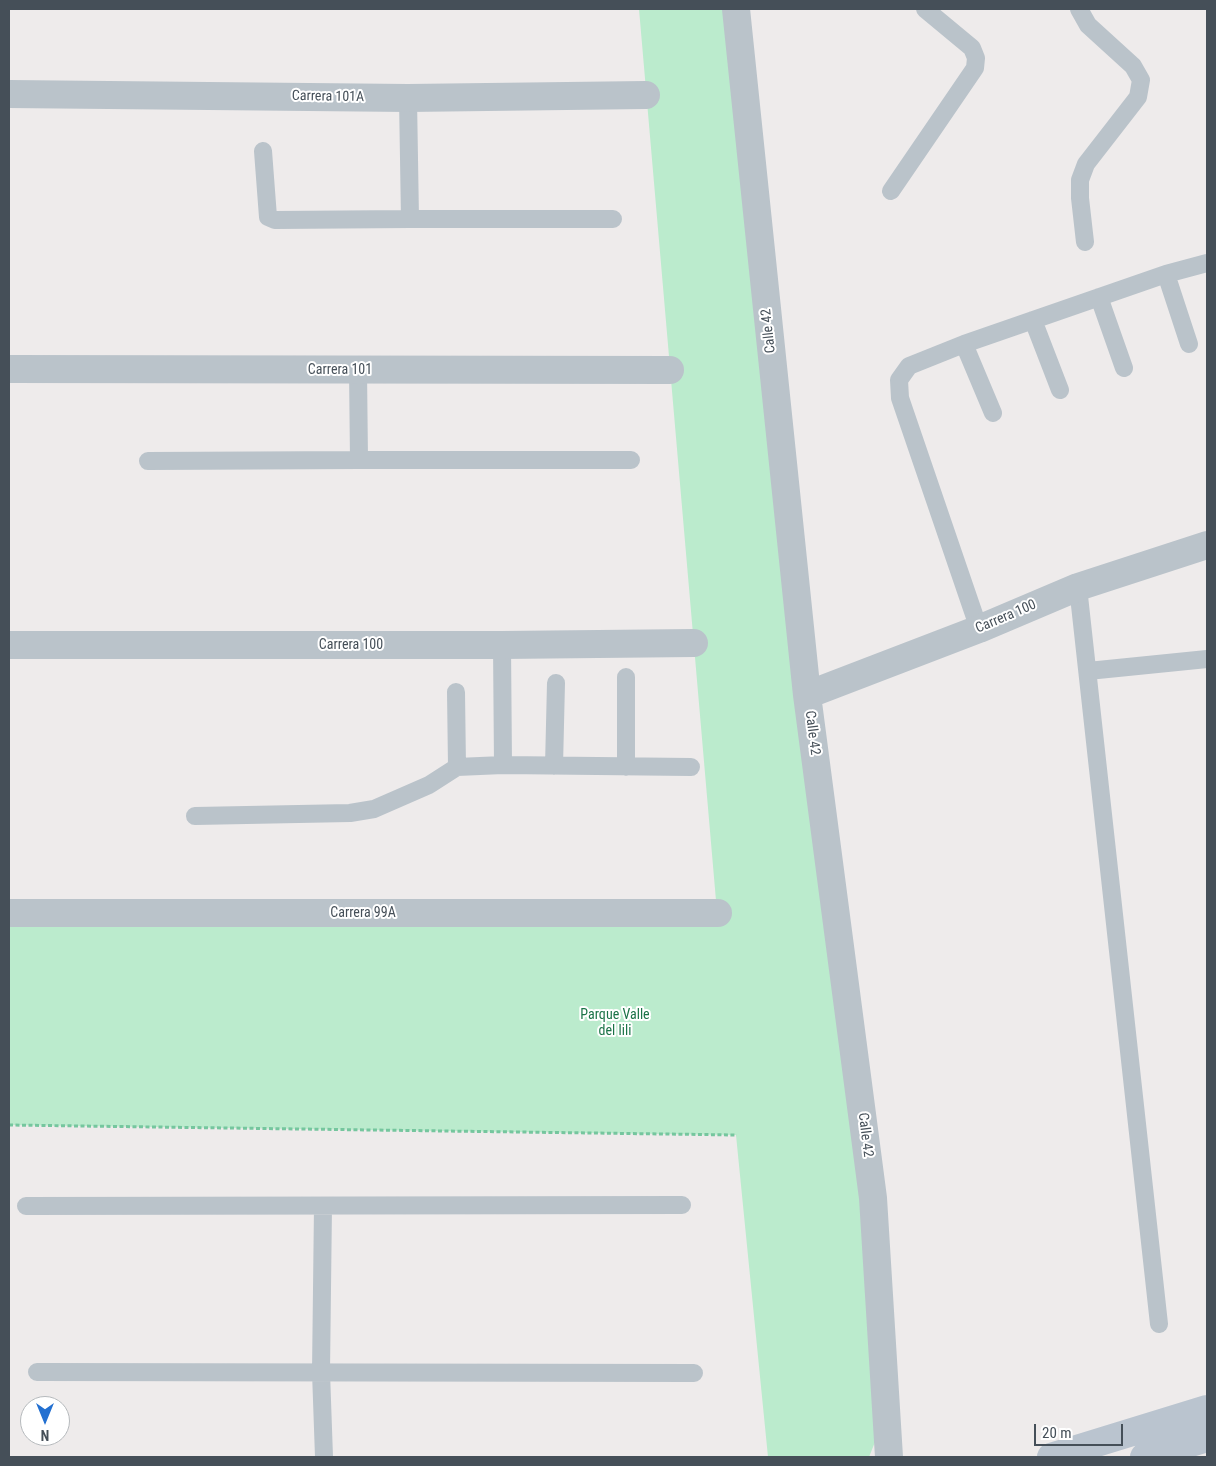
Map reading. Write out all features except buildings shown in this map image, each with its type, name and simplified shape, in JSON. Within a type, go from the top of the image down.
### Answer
[{"type":"main road","points":[[1051,1457],[1207,1409]]},
{"type":"main road","points":[[1144,1457],[1207,1438]]},
{"type":"street","name":"Calle 42","points":[[736,9],[807,695],[873,1198],[889,1457]]},
{"type":"street","name":"Carrera 101A","points":[[9,94],[408,98],[646,95]]},
{"type":"street","name":"Carrera 101","points":[[9,369],[670,370]]},
{"type":"street","name":"Carrera 100","points":[[807,695],[979,629],[1078,587],[1207,544]]},
{"type":"street","name":"Carrera 100","points":[[9,645],[694,643]]},
{"type":"street","name":"Carrera 99A","points":[[9,913],[718,912]]},
{"type":"lane","points":[[891,191],[975,68],[976,58],[972,48],[924,9]]},
{"type":"lane","points":[[1079,9],[1088,26],[1133,66],[1141,80],[1138,97],[1086,164],[1080,180],[1085,242]]},
{"type":"lane","points":[[408,98],[410,219]]},
{"type":"lane","points":[[263,150],[268,217],[275,220],[614,219]]},
{"type":"lane","points":[[979,629],[900,398],[899,380],[909,366],[964,344],[1166,274],[1207,264]]},
{"type":"lane","points":[[1166,274],[1189,344]]},
{"type":"lane","points":[[1099,297],[1124,368]]},
{"type":"lane","points":[[1033,320],[1060,390]]},
{"type":"lane","points":[[964,344],[993,413]]},
{"type":"lane","points":[[358,370],[359,460]]},
{"type":"lane","points":[[148,461],[631,460]]},
{"type":"lane","points":[[1078,587],[1159,1324]]},
{"type":"lane","points":[[502,645],[504,765]]},
{"type":"lane","points":[[1088,671],[1207,659]]},
{"type":"lane","points":[[626,677],[626,767]]},
{"type":"lane","points":[[554,766],[556,683]]},
{"type":"lane","points":[[456,692],[457,767]]},
{"type":"lane","points":[[195,816],[350,813],[374,810],[429,784],[457,767],[504,765],[692,767]]},
{"type":"lane","points":[[26,1206],[682,1205]]},
{"type":"lane","points":[[323,1206],[321,1372],[324,1457]]},
{"type":"lane","points":[[37,1372],[694,1373]]},
{"type":"path","points":[[9,1124],[737,1135]]},
{"type":"green space","name":"Parque Valle del lili","points":[[639,9],[736,9],[887,1412],[869,1457],[768,1457],[736,1135],[9,1125],[9,913],[717,912]]}]
